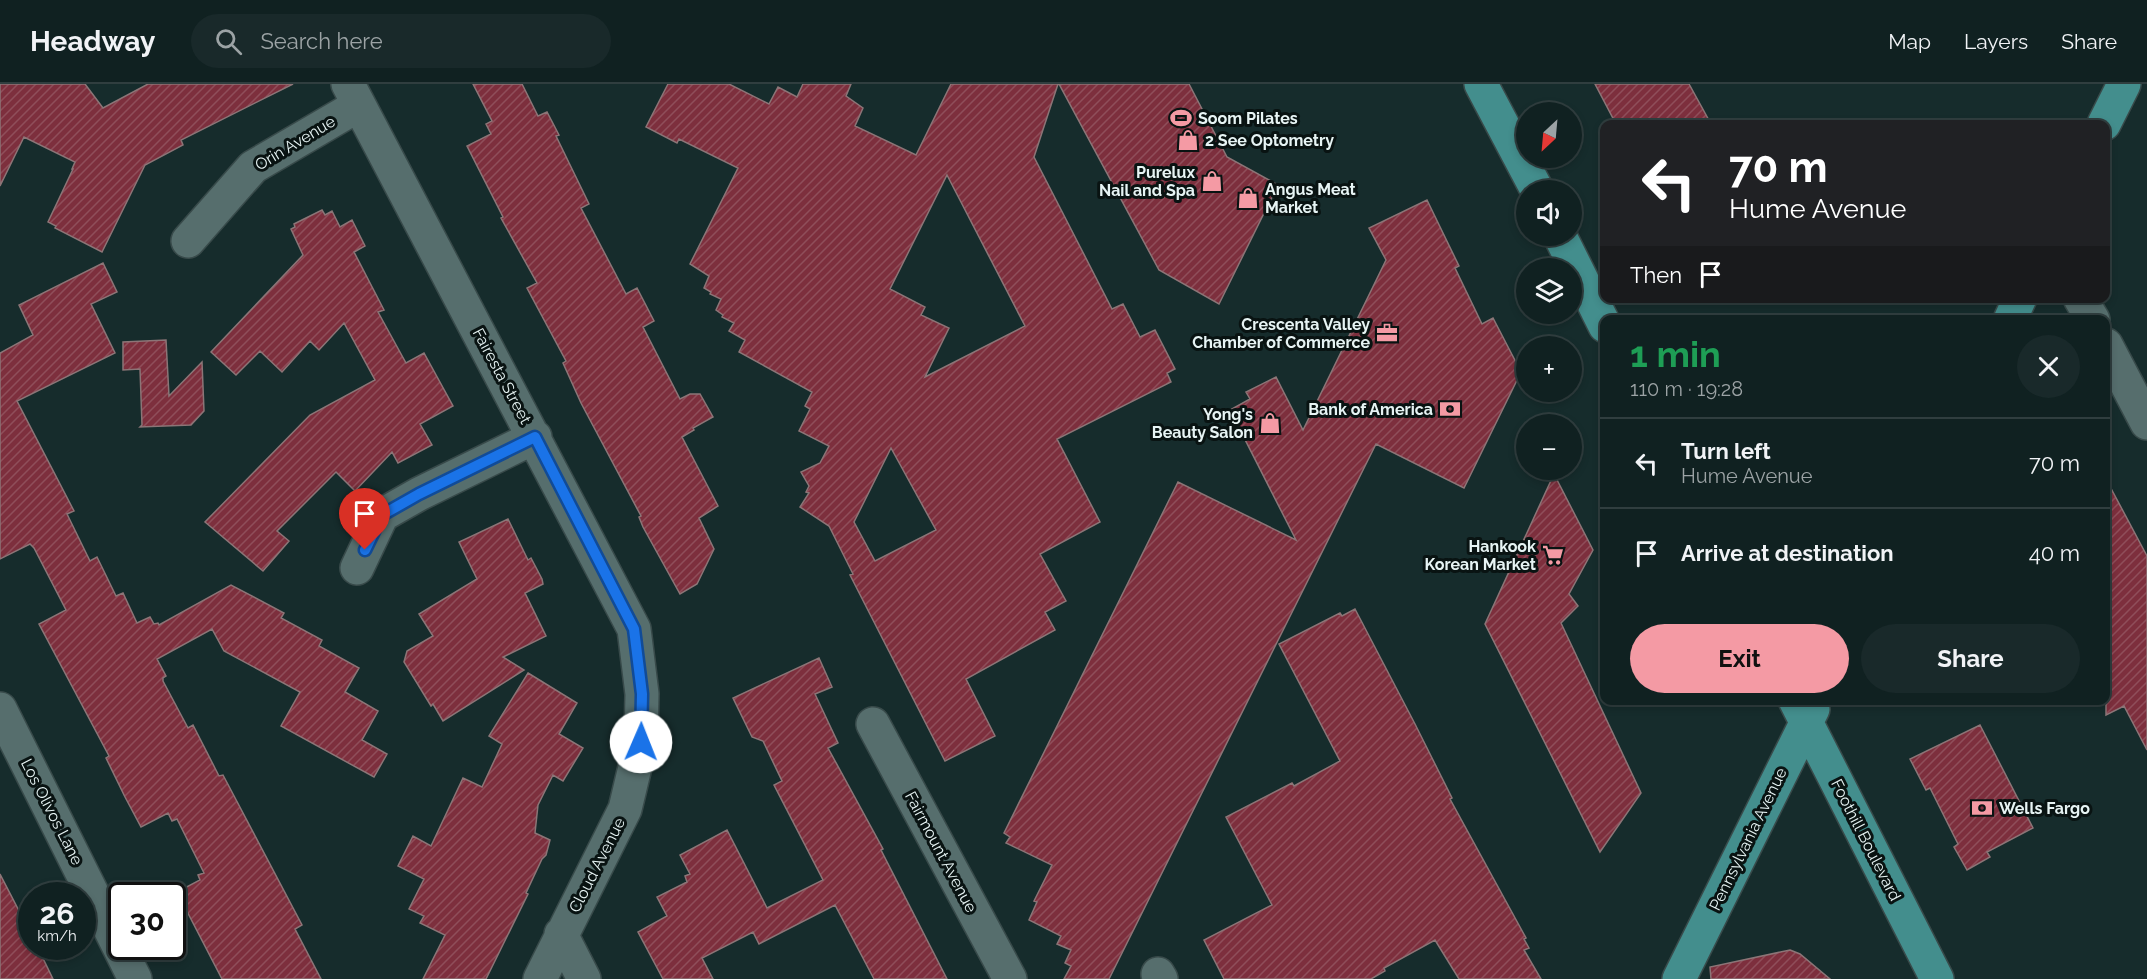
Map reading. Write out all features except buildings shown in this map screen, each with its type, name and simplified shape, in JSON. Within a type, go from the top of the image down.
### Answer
[{"type":"main road","points":[[1481,84],[1532,180]]},
{"type":"main road","points":[[2106,120],[2124,84]]},
{"type":"main road","points":[[1565,246],[1600,316]]},
{"type":"main road","name":"Pennsylvania Avenue","points":[[1679,979],[1806,708]]},
{"type":"main road","name":"Foothill Boulevard","points":[[1806,708],[1937,979]]},
{"type":"street","name":"Orin Avenue","points":[[188,241],[253,167],[353,95]]},
{"type":"street","name":"Fairesta Street","points":[[353,95],[634,629],[642,694],[640,746]]},
{"type":"street","points":[[2110,353],[2147,423]]},
{"type":"street","points":[[357,568],[382,515],[419,494],[535,437]]},
{"type":"street","name":"Los Olivos Lane","points":[[0,709],[135,979]]},
{"type":"street","name":"Fairmount Avenue","points":[[873,724],[1010,979]]},
{"type":"street","name":"Cloud Avenue","points":[[540,979],[625,809],[640,746]]},
{"type":"street","points":[[561,934],[584,979]]},
{"type":"place","name":"Soom Pilates","points":[[1181,118]]},
{"type":"place","name":"2 See Optometry","points":[[1188,140]]},
{"type":"place","name":"Purelux Nail and Spa","points":[[1212,181]]},
{"type":"place","name":"Angus Meat Market","points":[[1248,198]]},
{"type":"place","name":"Crescenta Valley Chamber of Commerce","points":[[1387,333]]},
{"type":"place","name":"Bank of America","points":[[1450,409]]},
{"type":"place","name":"Yong's Beauty Salon","points":[[1270,423]]},
{"type":"place","name":"Hankook Korean Market","points":[[1553,555]]},
{"type":"place","name":"Wells Fargo","points":[[1982,808]]},
{"type":"route","points":[[365,550],[382,515],[419,494],[535,437],[634,629],[642,694],[641,742]]}]
